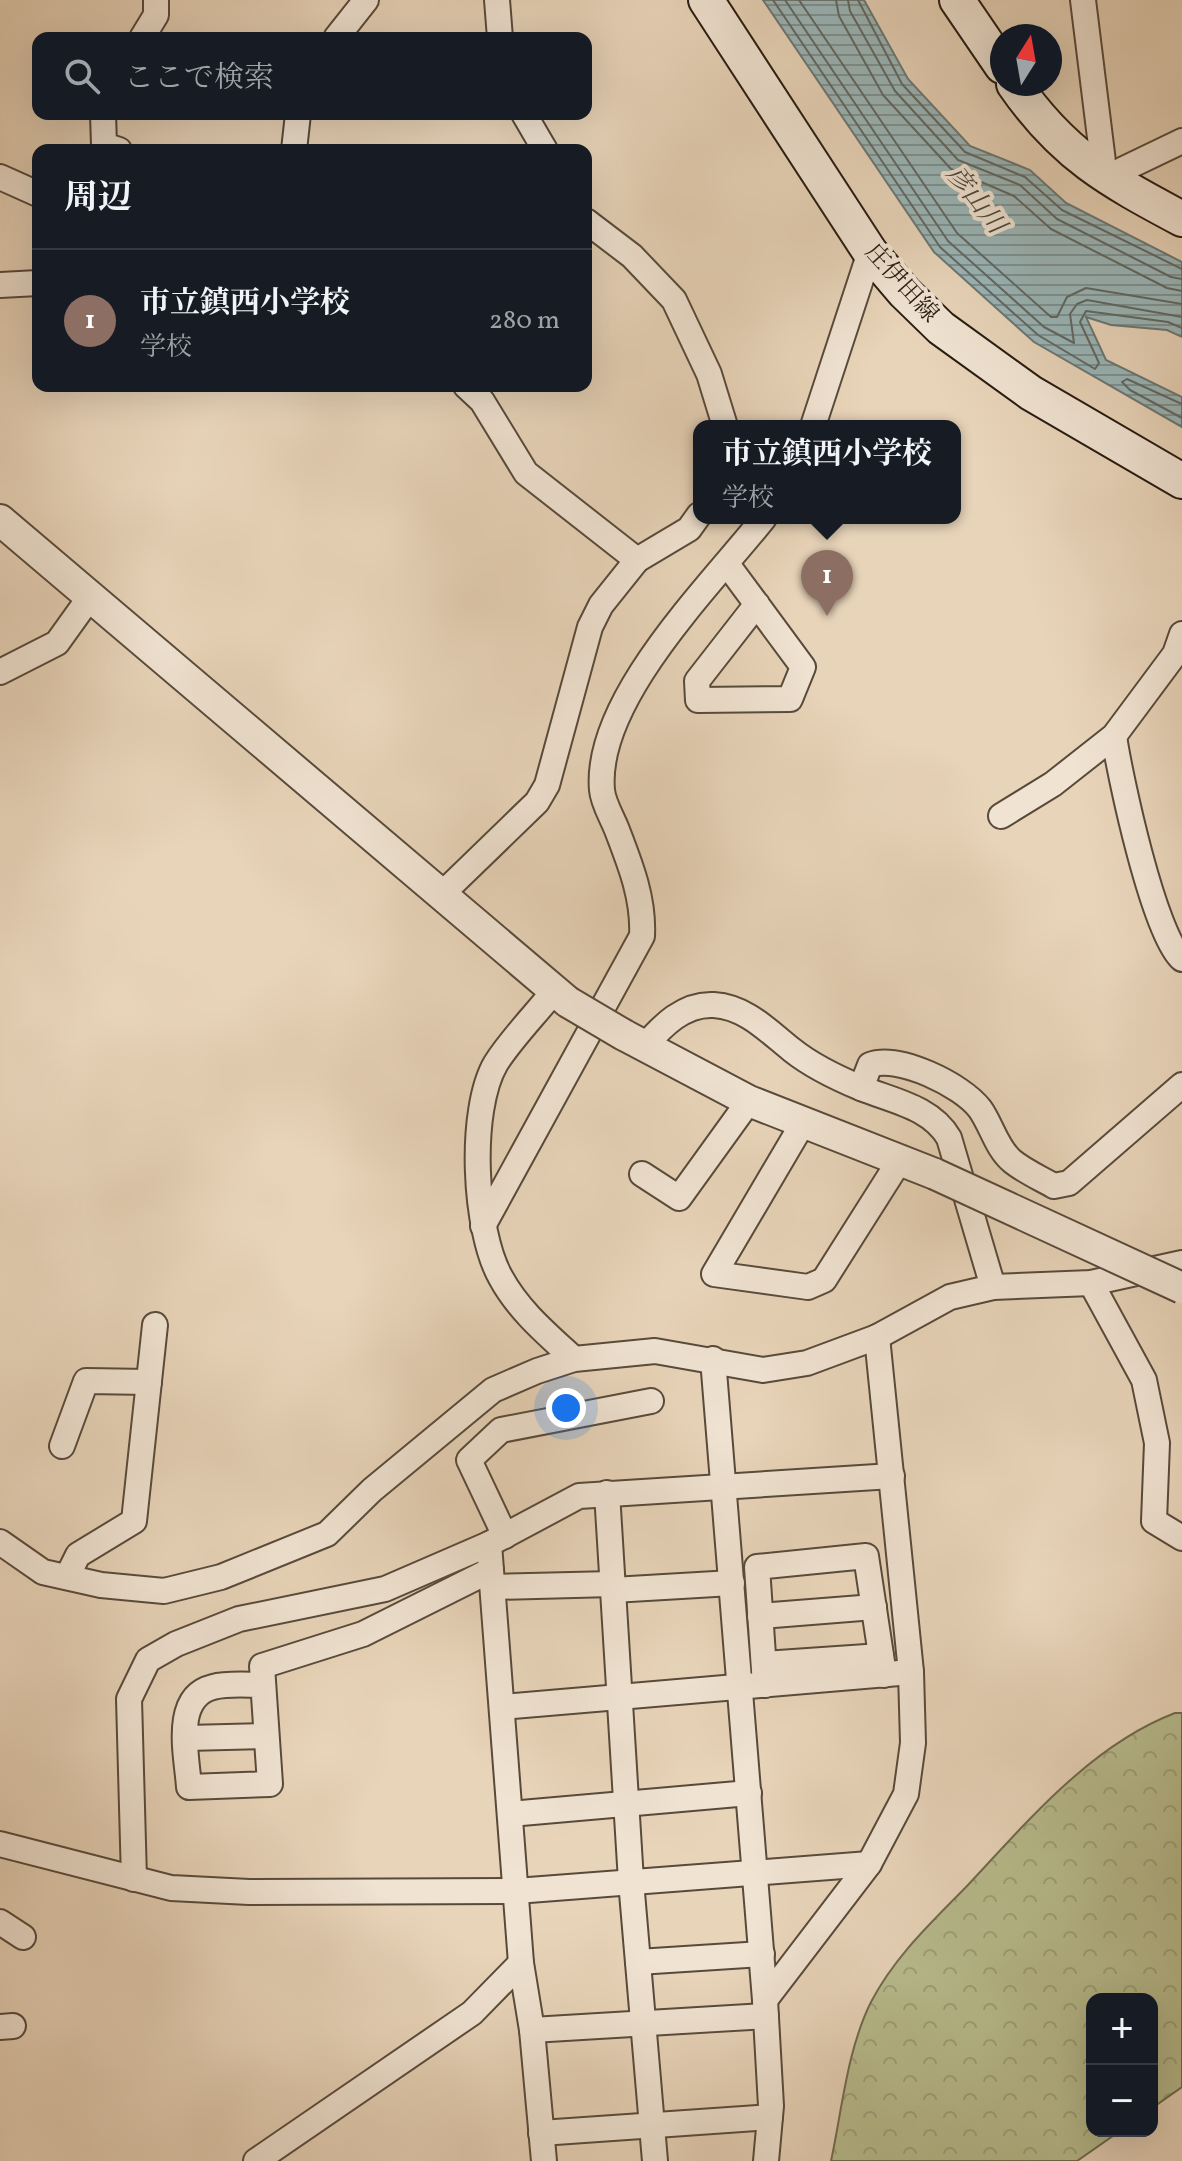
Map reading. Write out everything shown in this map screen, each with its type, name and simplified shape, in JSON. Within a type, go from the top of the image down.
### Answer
[{"type":"main road","name":"庄伊田線","points":[[706,0],[870,252],[941,328],[1031,393],[1182,481]]},
{"type":"main road","points":[[957,0],[990,48]]},
{"type":"main road","points":[[1023,96],[1058,141],[1105,178],[1182,219]]},
{"type":"street","points":[[146,32],[156,15],[156,0]]},
{"type":"street","points":[[341,32],[366,0]]},
{"type":"street","points":[[497,0],[500,32]]},
{"type":"street","points":[[1083,0],[1105,178],[1182,141]]},
{"type":"street","points":[[103,120],[104,144]]},
{"type":"street","points":[[295,144],[297,120]]},
{"type":"street","points":[[528,120],[542,144]]},
{"type":"street","points":[[0,177],[32,191]]},
{"type":"street","points":[[592,226],[632,256],[674,300],[709,374],[723,420]]},
{"type":"street","points":[[815,420],[870,252]]},
{"type":"street","points":[[0,285],[32,284]]},
{"type":"street","points":[[472,392],[482,401],[526,473],[637,560]]},
{"type":"street","points":[[0,520],[561,996],[634,1041],[749,1101],[935,1174],[1182,1288]]},
{"type":"street","points":[[441,895],[537,802],[547,785],[590,627],[601,605],[637,560],[689,529],[693,523]]},
{"type":"street","points":[[483,1226],[642,936],[643,913],[631,866],[602,792],[603,760],[612,721],[636,677],[759,524]]},
{"type":"street","points":[[727,564],[757,604],[803,667],[790,699],[698,700],[697,681],[757,604]]},
{"type":"street","points":[[0,672],[57,643],[90,597]]},
{"type":"street","points":[[1001,816],[1053,784],[1114,736],[1180,649]]},
{"type":"street","points":[[1114,736],[1120,775],[1162,925],[1182,959]]},
{"type":"street","points":[[561,996],[495,1064],[479,1106],[483,1226],[499,1276],[524,1313],[574,1359]]},
{"type":"street","points":[[634,1041],[688,1010],[713,1004],[742,1010],[795,1053],[861,1088],[915,1108],[941,1124],[949,1138],[993,1287]]},
{"type":"street","points":[[861,1088],[870,1065],[881,1061],[932,1074],[964,1092],[979,1108],[1009,1159],[1054,1186],[1069,1183],[1182,1085]]},
{"type":"street","points":[[642,1174],[679,1198],[749,1101]]},
{"type":"street","points":[[803,1123],[714,1274],[808,1287],[824,1280],[900,1160]]},
{"type":"street","points":[[0,1542],[43,1572],[164,1591],[221,1577],[327,1534],[372,1490],[493,1390],[574,1359],[655,1351],[763,1370],[807,1363],[877,1337],[950,1297],[993,1287],[1091,1283],[1182,1263]]},
{"type":"street","points":[[1091,1283],[1144,1380],[1157,1443],[1154,1521],[1182,1538]]},
{"type":"street","points":[[67,1577],[78,1555],[134,1521],[155,1325]]},
{"type":"street","points":[[532,2030],[644,2022],[766,2008],[869,1864],[906,1794],[913,1743],[911,1672],[877,1337]]},
{"type":"street","points":[[713,1359],[766,2008],[770,2117],[766,2161]]},
{"type":"street","points":[[62,1446],[86,1381],[149,1382]]},
{"type":"street","points":[[544,2161],[532,2030],[521,1963],[492,1579],[497,1540],[469,1460],[501,1430],[651,1401]]},
{"type":"street","points":[[134,1879],[129,1699],[148,1660],[176,1644],[239,1619],[385,1589],[497,1540],[579,1496],[723,1484],[892,1476]]},
{"type":"street","points":[[607,1493],[631,1881],[655,2161]]},
{"type":"street","points":[[764,1675],[757,1567],[866,1556],[883,1665]]},
{"type":"street","points":[[263,1685],[211,1687],[193,1699],[185,1715],[189,1787],[270,1784],[262,1666],[363,1634],[492,1579],[613,1587],[732,1583]]},
{"type":"street","points":[[760,1616],[874,1607]]},
{"type":"street","points":[[503,1707],[741,1687],[764,1675],[883,1665],[911,1672]]},
{"type":"street","points":[[187,1738],[266,1736]]},
{"type":"street","points":[[510,1814],[749,1793]]},
{"type":"street","points":[[0,1844],[171,1888],[249,1892],[516,1891],[754,1870],[869,1864]]},
{"type":"street","points":[[0,1922],[23,1937]]},
{"type":"street","points":[[638,1962],[762,1954]]},
{"type":"street","points":[[256,2161],[472,2013],[521,1963]]},
{"type":"street","points":[[541,2133],[770,2117]]},
{"type":"green space","points":[[1175,1713],[1182,1713],[1182,2087],[1158,2104],[1158,1993],[1086,1993],[1086,2137],[1111,2137],[1077,2161],[831,2161],[856,2040],[871,2002],[902,1955],[1062,1788],[1088,1765],[1144,1727]]},
{"type":"water","name":"彦山川","points":[[763,0],[864,0],[908,79],[970,146],[1030,170],[1066,203],[1182,262],[1182,337],[1167,330],[1111,325],[1086,317],[1106,360],[1182,397],[1182,427],[1034,342],[934,252]]},
{"type":"place","name":"市立鎮西小学校","points":[[827,616]]}]
